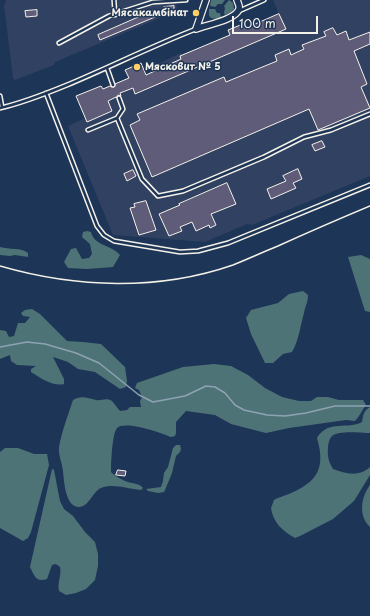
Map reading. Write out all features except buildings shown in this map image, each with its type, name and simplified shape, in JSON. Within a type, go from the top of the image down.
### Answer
[{"type":"street","points":[[196,29],[206,0]]},
{"type":"street","points":[[196,29],[232,17],[239,11],[237,0]]},
{"type":"lane","points":[[114,0],[115,15]]},
{"type":"lane","points":[[59,43],[109,16],[153,2],[186,0]]},
{"type":"lane","points":[[239,11],[264,0]]},
{"type":"lane","points":[[0,96],[1,107],[16,104],[107,68],[196,29]]},
{"type":"lane","points":[[107,68],[113,84]]},
{"type":"lane","points":[[46,93],[97,226],[104,235],[114,241],[180,252],[198,251],[228,243],[370,185]]},
{"type":"lane","points":[[88,130],[117,118],[123,109],[119,98]]},
{"type":"lane","points":[[117,118],[142,179],[158,196],[183,191],[264,157],[304,137],[331,130],[370,114]]},
{"type":"shaded area","points":[[6,0],[176,0],[177,11],[55,62],[54,65],[15,80],[13,78],[4,5]]},
{"type":"shaded area","points":[[273,0],[370,0],[370,176],[252,225],[247,224],[205,242],[113,235],[68,126],[85,118],[76,96],[101,86],[103,89],[127,79],[129,77],[125,70],[146,75],[155,70],[153,66],[181,53],[183,55],[230,35],[228,30],[243,24],[245,28],[279,14]]},
{"type":"green space","points":[[211,0],[225,0],[222,4],[218,4],[215,7],[210,6]]},
{"type":"green space","points":[[229,0],[233,3],[234,9],[225,15],[224,6]]},
{"type":"green space","points":[[209,9],[215,9],[217,13],[220,13],[221,17],[215,19],[210,17]]},
{"type":"green space","points":[[83,232],[91,232],[93,237],[99,243],[113,249],[120,255],[113,267],[87,269],[68,268],[64,262],[71,249],[76,248],[82,259],[89,258],[92,254],[90,244],[82,237]]},
{"type":"green space","points":[[0,247],[25,251],[28,253],[28,257],[0,255]]},
{"type":"green space","points":[[361,255],[370,259],[370,312],[365,311],[348,257]]},
{"type":"green space","points":[[303,291],[308,295],[308,300],[298,338],[292,352],[283,354],[273,363],[265,363],[251,334],[246,318],[251,310],[278,303],[289,294]]},
{"type":"green space","points":[[32,309],[40,314],[67,341],[101,344],[125,367],[127,381],[126,387],[120,389],[95,372],[78,369],[68,362],[53,357],[64,379],[64,384],[55,384],[42,379],[31,372],[31,369],[36,366],[17,365],[11,361],[10,355],[0,359],[0,330],[6,331],[9,337],[14,336],[18,323],[25,323],[30,317],[23,316],[21,313],[25,310]]},
{"type":"green space","points":[[214,364],[231,366],[282,397],[299,401],[311,401],[317,397],[328,397],[339,400],[363,400],[366,405],[355,421],[346,420],[289,428],[266,433],[231,424],[215,415],[186,411],[176,422],[175,436],[171,437],[135,426],[121,426],[115,431],[112,449],[111,472],[121,479],[138,484],[143,488],[141,490],[110,486],[98,490],[85,505],[79,507],[74,506],[71,503],[66,492],[59,450],[63,429],[73,400],[82,397],[98,400],[108,399],[112,401],[120,411],[127,410],[130,407],[141,407],[140,401],[142,397],[139,390],[135,388],[137,383],[183,367]]},
{"type":"green space","points":[[370,407],[370,433],[350,432],[335,434],[328,443],[328,456],[333,469],[352,474],[361,472],[370,467],[370,475],[354,501],[333,519],[295,538],[282,529],[276,522],[271,508],[274,500],[299,489],[313,479],[317,473],[320,458],[320,449],[317,438],[322,432],[332,427],[362,422],[364,413]]},
{"type":"green space","points":[[176,445],[180,445],[181,449],[176,456],[172,473],[164,492],[158,493],[148,491],[146,489],[161,487],[164,473],[168,467],[173,448]]},
{"type":"green space","points":[[5,448],[18,448],[34,454],[47,454],[49,465],[31,532],[28,538],[23,541],[0,528],[0,452]]},
{"type":"green space","points":[[52,469],[54,470],[60,501],[64,509],[73,516],[95,542],[98,554],[98,566],[95,580],[86,589],[66,595],[59,591],[60,567],[56,564],[52,565],[47,579],[40,580],[36,578],[30,567]]},
{"type":"green space","points":[[370,485],[370,527],[366,523],[362,512],[362,506]]},
{"type":"waterway","points":[[0,347],[27,342],[45,344],[76,353],[99,363],[139,395],[153,402],[185,396],[206,386],[215,387],[225,393],[235,405],[244,410],[267,415],[285,416],[335,406],[370,406]]},
{"type":"railway","points":[[0,266],[58,279],[87,282],[117,284],[146,283],[176,279],[233,265],[370,206]]},
{"type":"place","name":"Мясакамбінат","points":[[196,13]]},
{"type":"place","name":"Мясковит № 5","points":[[137,67]]}]
